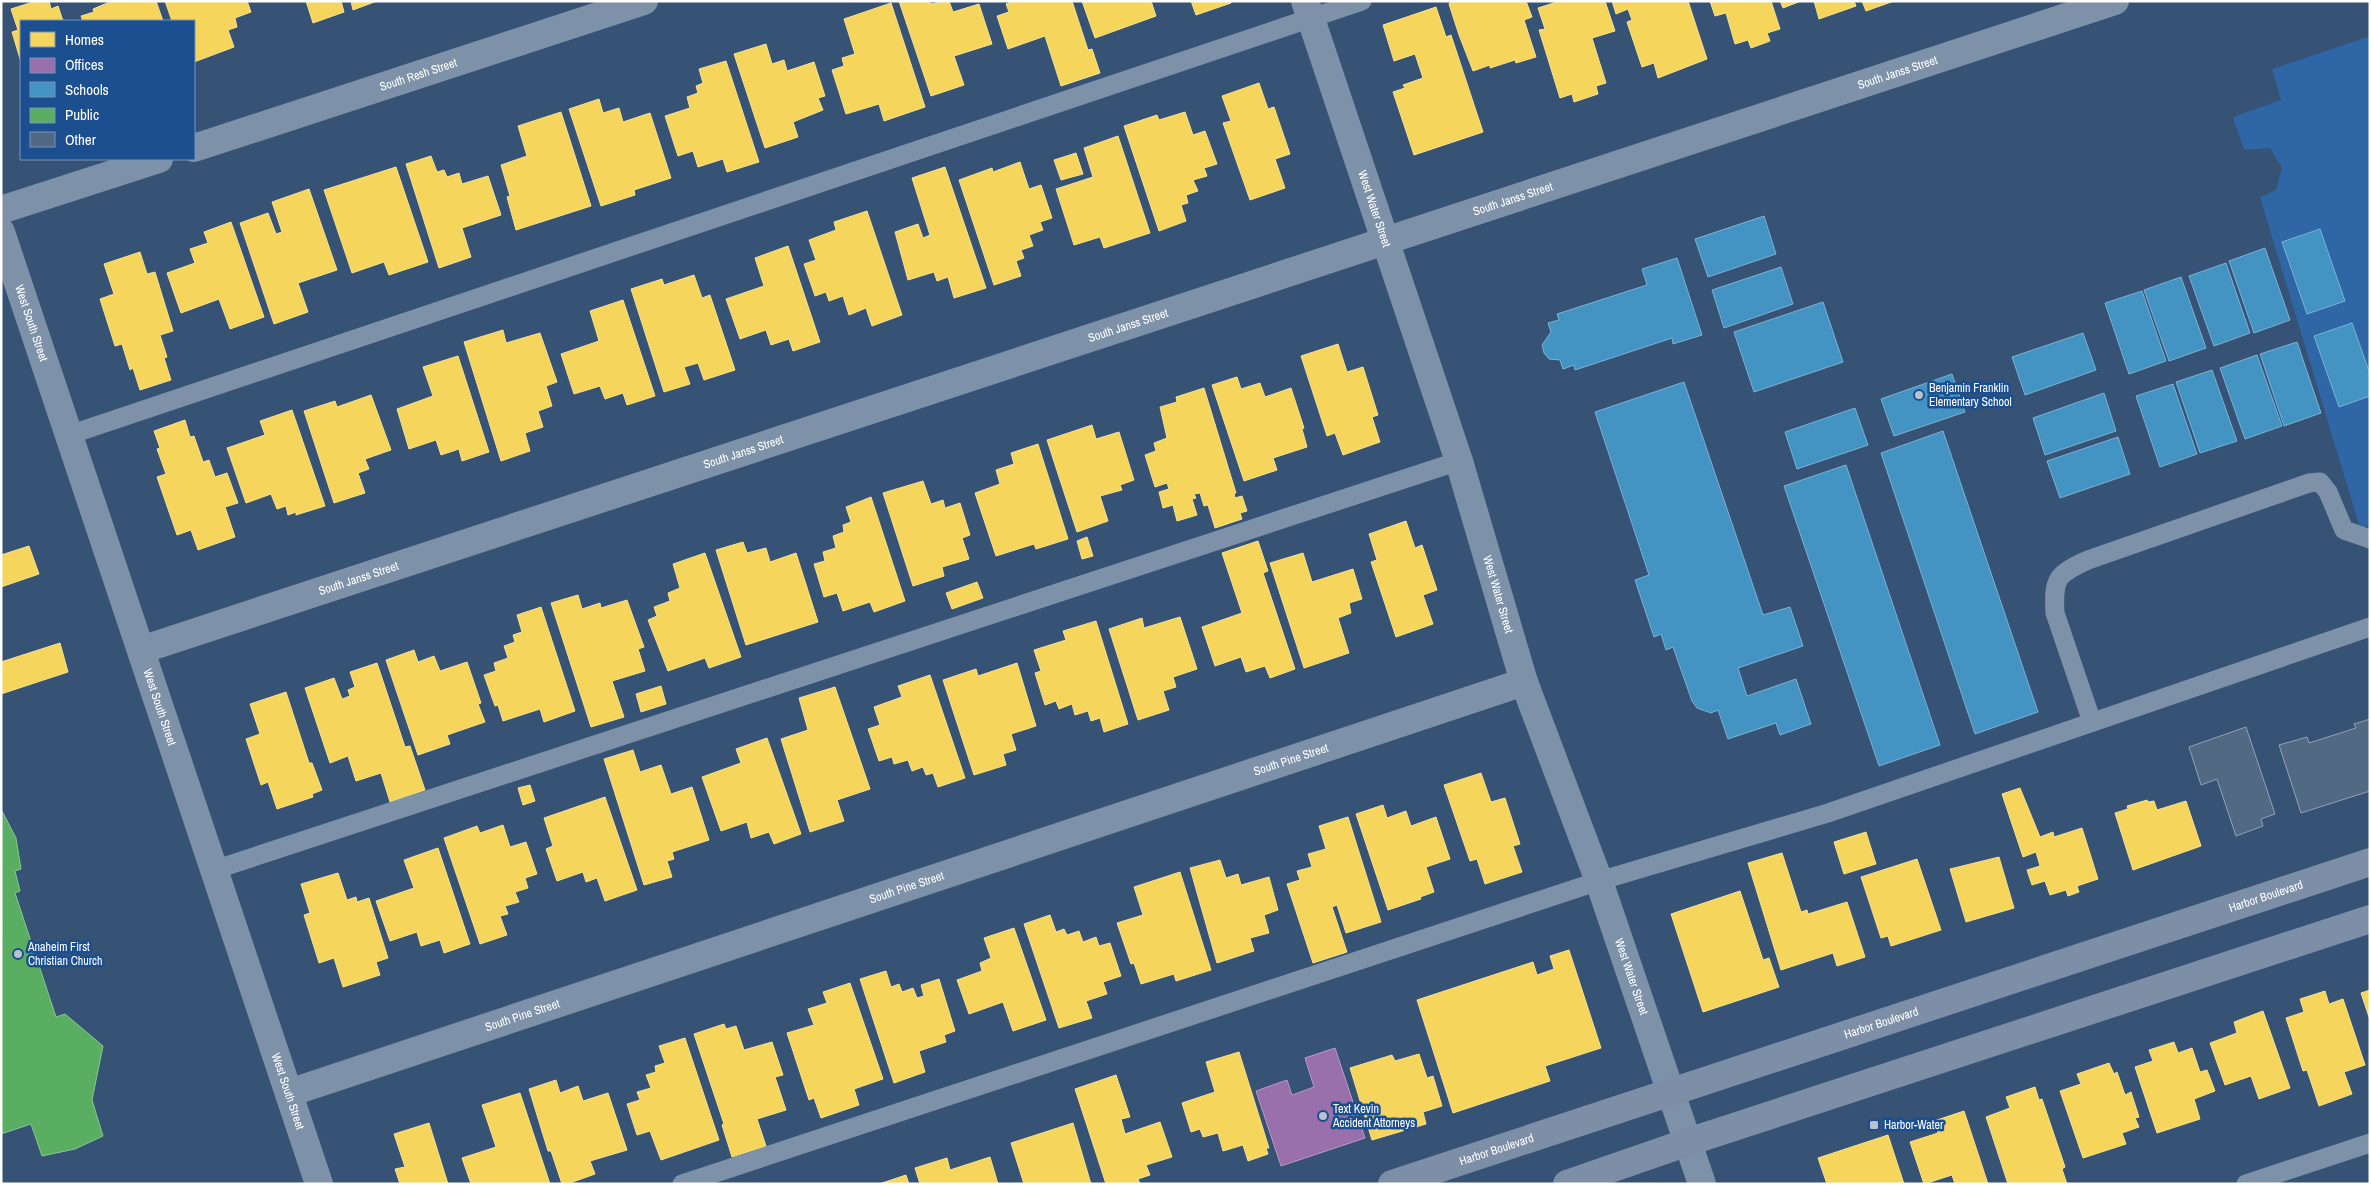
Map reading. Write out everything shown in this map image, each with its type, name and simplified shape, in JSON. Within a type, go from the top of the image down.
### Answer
[{"type":"main road","name":"Harbor Boulevard","points":[[1392,1184],[2370,862]]},
{"type":"main road","points":[[1567,1184],[1688,1142],[2370,919]]},
{"type":"street","name":"South Resh Street","points":[[195,148],[644,1]]},
{"type":"street","name":"South Janss Street","points":[[141,650],[2115,1]]},
{"type":"street","name":"West Water Street","points":[[1308,10],[1459,461],[1524,682],[1599,882],[1702,1184]]},
{"type":"street","points":[[1,210],[156,160]]},
{"type":"street","name":"West South Street","points":[[1,232],[319,1184]]},
{"type":"street","name":"South Pine Street","points":[[289,1093],[1524,682]]},
{"type":"lane","points":[[69,435],[1308,10],[1362,1]]},
{"type":"lane","points":[[214,870],[1459,461]]},
{"type":"lane","points":[[2092,722],[2055,613],[2054,594],[2059,578],[2065,571],[2088,560],[2309,482],[2320,482],[2328,492],[2344,530],[2370,539]]},
{"type":"lane","points":[[682,1184],[1599,882],[1828,813],[2370,627]]},
{"type":"lane","points":[[2246,1184],[2370,1143]]},
{"type":"shaded area","points":[[2370,36],[2370,525],[2360,528],[2260,197],[2276,190],[2282,168],[2270,148],[2244,150],[2233,117],[2281,100],[2272,69]]},
{"type":"building: Homes","points":[[36,1],[49,1],[51,9],[58,6],[63,20],[20,20],[20,59],[12,32],[18,30],[11,9]]},
{"type":"building: Homes","points":[[112,1],[156,1],[163,20],[83,20],[81,16],[94,12],[93,9]]},
{"type":"building: Homes","points":[[165,1],[247,1],[251,12],[235,18],[237,27],[228,30],[234,47],[195,62],[195,20],[172,20]]},
{"type":"building: Homes","points":[[306,1],[341,1],[344,12],[313,23]]},
{"type":"building: Homes","points":[[351,1],[377,1],[353,10]]},
{"type":"building: Homes","points":[[899,1],[930,1],[930,4],[949,1],[953,12],[979,4],[992,44],[954,56],[964,85],[931,96]]},
{"type":"building: Homes","points":[[1014,1],[1072,1],[1088,50],[1092,49],[1100,73],[1061,86],[1045,36],[1008,49],[997,16],[1009,12],[1006,4]]},
{"type":"building: Homes","points":[[1082,1],[1151,1],[1156,16],[1095,38]]},
{"type":"building: Homes","points":[[1191,1],[1231,1],[1231,3],[1196,15]]},
{"type":"building: Homes","points":[[1451,1],[1526,1],[1532,17],[1524,20],[1536,57],[1516,63],[1515,60],[1490,68],[1490,65],[1473,71],[1449,4]]},
{"type":"building: Homes","points":[[1560,1],[1605,1],[1615,31],[1592,38],[1606,83],[1596,86],[1598,94],[1574,102],[1572,94],[1560,98],[1539,30],[1545,29],[1538,8]]},
{"type":"building: Homes","points":[[1612,1],[1688,1],[1707,59],[1658,78],[1654,63],[1642,67],[1627,22],[1632,20],[1628,9],[1616,14]]},
{"type":"building: Homes","points":[[1710,1],[1771,1],[1780,29],[1767,33],[1770,41],[1751,48],[1748,40],[1735,44],[1726,13],[1715,16]]},
{"type":"building: Homes","points":[[1780,1],[1801,1],[1783,8]]},
{"type":"building: Homes","points":[[1814,1],[1854,1],[1856,6],[1819,19]]},
{"type":"building: Homes","points":[[1862,1],[1894,1],[1866,11]]},
{"type":"building: Homes","points":[[891,3],[925,107],[884,121],[879,104],[846,114],[832,70],[844,66],[842,58],[855,54],[844,19]]},
{"type":"building: Homes","points":[[1436,7],[1446,37],[1451,35],[1483,132],[1414,155],[1393,92],[1405,88],[1403,85],[1423,78],[1415,54],[1394,61],[1383,25]]},
{"type":"building: Homes","points":[[766,44],[772,64],[784,60],[787,71],[814,62],[825,96],[818,98],[823,110],[793,122],[798,137],[765,148],[734,54]]},
{"type":"building: Homes","points":[[726,61],[759,162],[727,172],[723,159],[698,167],[693,151],[678,156],[665,116],[690,108],[687,97],[698,93],[696,86],[703,83],[699,69]]},
{"type":"building: Homes","points":[[1259,83],[1268,109],[1274,107],[1290,154],[1275,159],[1285,188],[1250,200],[1223,123],[1231,121],[1222,96]]},
{"type":"building: Homes","points":[[599,99],[603,113],[619,108],[623,122],[650,113],[671,178],[634,190],[635,195],[601,206],[569,109]]},
{"type":"building: Homes","points":[[561,112],[591,206],[516,230],[507,197],[510,196],[501,165],[527,156],[518,126]]},
{"type":"building: Homes","points":[[1185,112],[1193,135],[1205,131],[1217,164],[1204,168],[1207,176],[1193,180],[1198,191],[1186,195],[1188,203],[1181,205],[1186,221],[1159,231],[1124,126],[1157,115],[1159,120]]},
{"type":"building: Homes","points":[[1118,136],[1150,233],[1104,248],[1100,237],[1074,245],[1056,189],[1093,177],[1084,148]]},
{"type":"building: Homes","points":[[1076,153],[1083,174],[1061,180],[1054,160]]},
{"type":"building: Homes","points":[[431,156],[437,172],[444,170],[447,177],[459,173],[462,184],[488,176],[501,215],[462,228],[471,257],[439,268],[406,164]]},
{"type":"building: Homes","points":[[1020,162],[1029,189],[1041,185],[1052,218],[1040,222],[1043,230],[1029,235],[1033,246],[1021,250],[1024,258],[1016,261],[1021,276],[994,285],[959,180],[992,168],[993,172]]},
{"type":"building: Homes","points":[[396,167],[428,262],[389,275],[384,262],[352,273],[324,190]]},
{"type":"building: Homes","points":[[945,167],[986,288],[954,298],[948,277],[937,281],[934,272],[908,280],[895,232],[918,224],[923,238],[930,235],[912,178]]},
{"type":"building: Homes","points":[[309,189],[337,270],[298,283],[308,312],[274,324],[240,223],[268,213],[276,234],[282,232],[272,202]]},
{"type":"building: Homes","points":[[867,211],[902,315],[872,326],[866,308],[849,315],[843,296],[829,301],[826,292],[815,296],[804,264],[816,260],[809,240],[836,230],[834,222]]},
{"type":"building: Homes","points":[[231,222],[264,317],[230,329],[219,299],[181,313],[167,273],[195,263],[190,249],[208,243],[204,232]]},
{"type":"building: Homes","points":[[788,246],[820,342],[793,351],[789,339],[771,345],[766,330],[740,339],[726,299],[764,286],[755,258]]},
{"type":"building: Homes","points":[[140,252],[147,274],[155,272],[173,331],[160,335],[167,357],[164,358],[171,380],[140,390],[133,368],[130,370],[122,344],[115,346],[100,299],[114,294],[104,264]]},
{"type":"building: Homes","points":[[694,275],[702,298],[710,295],[735,370],[704,380],[698,363],[684,367],[690,384],[664,392],[631,289],[662,279],[664,285]]},
{"type":"building: Homes","points":[[623,300],[655,396],[627,405],[623,393],[605,399],[600,386],[574,394],[561,354],[599,341],[590,311]]},
{"type":"building: Homes","points":[[503,330],[506,343],[540,333],[557,382],[546,386],[552,406],[538,411],[543,427],[525,433],[530,451],[501,461],[464,342]]},
{"type":"building: Homes","points":[[1338,344],[1347,372],[1363,367],[1378,415],[1372,417],[1380,442],[1343,455],[1335,433],[1327,436],[1301,356]]},
{"type":"building: Homes","points":[[458,356],[489,452],[462,461],[459,449],[441,455],[436,440],[409,449],[397,409],[433,396],[423,367]]},
{"type":"building: Homes","points":[[1237,377],[1241,389],[1260,383],[1265,397],[1291,388],[1304,428],[1302,429],[1307,447],[1273,458],[1277,470],[1244,481],[1212,385]]},
{"type":"building: Homes","points":[[1204,388],[1236,493],[1234,493],[1235,498],[1242,496],[1247,511],[1240,513],[1242,519],[1215,528],[1208,505],[1204,506],[1200,493],[1194,494],[1196,498],[1192,499],[1197,515],[1177,521],[1173,505],[1163,508],[1159,492],[1169,489],[1167,483],[1155,487],[1145,455],[1156,451],[1154,443],[1167,438],[1160,407],[1177,402],[1176,397]]},
{"type":"building: Homes","points":[[371,395],[391,450],[365,459],[369,469],[358,473],[365,493],[334,503],[304,411],[335,401],[337,407]]},
{"type":"building: Homes","points":[[292,410],[325,506],[296,515],[296,512],[288,515],[286,506],[277,509],[271,494],[246,503],[227,448],[265,435],[260,421]]},
{"type":"building: Homes","points":[[185,420],[190,437],[194,436],[203,462],[209,460],[215,477],[227,473],[238,503],[225,507],[235,537],[198,550],[191,530],[177,535],[157,477],[166,474],[157,449],[160,448],[154,431]]},
{"type":"building: Homes","points":[[1092,425],[1096,439],[1119,432],[1134,480],[1120,485],[1122,490],[1100,496],[1108,521],[1077,532],[1047,440]]},
{"type":"building: Homes","points":[[1038,444],[1068,539],[1036,549],[1034,544],[996,556],[975,493],[1000,484],[996,470],[1014,464],[1011,453]]},
{"type":"building: Homes","points":[[923,481],[931,504],[943,500],[945,508],[960,503],[970,535],[962,538],[969,559],[942,567],[944,576],[913,586],[883,493]]},
{"type":"building: Homes","points":[[871,497],[905,601],[874,612],[870,602],[843,611],[837,593],[824,597],[814,564],[825,561],[823,552],[836,548],[833,536],[844,532],[843,525],[851,522],[846,507]]},
{"type":"building: Homes","points":[[1406,521],[1415,548],[1422,545],[1437,590],[1423,595],[1433,624],[1396,637],[1371,562],[1377,560],[1369,534]]},
{"type":"building: Homes","points":[[1087,537],[1093,556],[1082,559],[1077,541]]},
{"type":"building: Homes","points":[[1258,541],[1268,571],[1263,573],[1295,669],[1270,678],[1265,666],[1246,672],[1241,657],[1215,666],[1202,627],[1242,613],[1222,553]]},
{"type":"building: Homes","points":[[743,542],[747,553],[766,548],[770,562],[796,553],[818,622],[746,645],[716,550]]},
{"type":"building: Homes","points":[[29,546],[39,574],[1,587],[1,555]]},
{"type":"building: Homes","points":[[705,553],[741,657],[709,668],[705,658],[668,671],[648,620],[657,616],[654,607],[670,601],[668,593],[680,588],[673,564]]},
{"type":"building: Homes","points":[[1303,553],[1312,582],[1353,569],[1362,599],[1349,603],[1351,613],[1338,618],[1349,653],[1304,668],[1270,563]]},
{"type":"building: Homes","points":[[977,582],[983,598],[952,609],[946,593]]},
{"type":"building: Homes","points":[[578,595],[582,609],[600,603],[601,608],[627,600],[644,647],[638,649],[645,671],[612,681],[624,717],[591,727],[551,603]]},
{"type":"building: Homes","points":[[541,607],[575,711],[544,722],[540,709],[503,721],[498,705],[495,706],[484,675],[496,671],[494,663],[508,658],[504,646],[515,642],[513,635],[522,632],[517,615]]},
{"type":"building: Homes","points":[[1180,617],[1197,669],[1173,677],[1176,687],[1163,691],[1169,710],[1138,720],[1109,629],[1142,618],[1144,628]]},
{"type":"building: Homes","points":[[1096,621],[1128,724],[1104,732],[1100,718],[1091,721],[1088,711],[1075,715],[1072,704],[1059,709],[1056,701],[1045,705],[1035,673],[1041,671],[1034,650],[1066,640],[1063,631]]},
{"type":"building: Homes","points":[[60,643],[68,672],[1,694],[1,662]]},
{"type":"building: Homes","points":[[414,650],[418,662],[434,656],[440,671],[467,662],[481,703],[478,704],[485,722],[447,735],[450,744],[418,755],[386,660]]},
{"type":"building: Homes","points":[[377,663],[405,747],[410,746],[425,790],[390,802],[381,773],[356,781],[348,756],[330,763],[305,688],[334,678],[342,699],[350,696],[348,690],[355,687],[350,672]]},
{"type":"building: Homes","points":[[1017,663],[1036,726],[1011,734],[1016,750],[1003,754],[1006,765],[974,775],[943,680],[976,669],[978,676]]},
{"type":"building: Homes","points":[[930,675],[965,778],[938,787],[933,773],[926,775],[923,767],[912,771],[908,760],[894,764],[892,757],[879,761],[868,729],[880,725],[874,707],[902,697],[898,686]]},
{"type":"building: Homes","points":[[661,686],[666,704],[641,712],[636,694]]},
{"type":"building: Homes","points":[[835,687],[870,789],[837,800],[844,821],[810,832],[781,739],[808,730],[799,698]]},
{"type":"building: Homes","points":[[286,692],[309,763],[312,763],[322,790],[312,794],[313,797],[277,809],[268,782],[261,785],[246,739],[260,734],[250,704]]},
{"type":"building: Homes","points":[[767,738],[801,834],[774,844],[769,832],[751,838],[747,822],[721,831],[702,777],[741,763],[736,749]]},
{"type":"building: Homes","points":[[633,750],[640,772],[661,765],[671,794],[692,787],[709,840],[672,852],[674,859],[667,861],[672,877],[644,885],[604,759]]},
{"type":"building: Homes","points":[[1481,773],[1491,802],[1505,798],[1520,844],[1513,846],[1522,872],[1485,884],[1477,859],[1470,861],[1444,785]]},
{"type":"building: Homes","points":[[530,785],[535,801],[523,805],[518,788]]},
{"type":"building: Homes","points":[[2020,788],[2040,837],[2053,832],[2054,837],[2082,828],[2098,879],[2077,886],[2079,892],[2068,896],[2066,890],[2050,895],[2045,881],[2032,885],[2027,870],[2040,866],[2036,852],[2023,857],[2002,794]]},
{"type":"building: Homes","points":[[605,797],[637,890],[605,901],[597,878],[586,882],[583,872],[557,881],[546,849],[553,846],[544,818]]},
{"type":"building: Homes","points":[[2147,800],[2148,802],[2154,801],[2157,810],[2186,801],[2201,846],[2133,870],[2115,813],[2128,809],[2127,806]]},
{"type":"building: Homes","points":[[1383,805],[1387,818],[1406,811],[1411,826],[1436,817],[1450,859],[1426,867],[1434,892],[1420,897],[1421,899],[1388,910],[1356,814]]},
{"type":"building: Homes","points":[[1348,817],[1381,922],[1346,933],[1337,905],[1332,907],[1347,952],[1313,963],[1287,884],[1300,880],[1297,871],[1312,867],[1308,854],[1326,849],[1319,826]]},
{"type":"building: Homes","points":[[503,825],[510,847],[526,842],[537,874],[525,878],[528,888],[515,892],[519,902],[505,906],[508,914],[500,916],[507,935],[480,944],[444,838],[477,826],[480,833]]},
{"type":"building: Homes","points":[[1866,832],[1876,864],[1844,874],[1834,842]]},
{"type":"building: Homes","points":[[438,848],[470,944],[444,953],[440,940],[421,946],[417,932],[390,941],[376,901],[414,888],[404,860]]},
{"type":"building: Homes","points":[[1782,853],[1801,912],[1807,910],[1808,914],[1847,902],[1865,957],[1837,966],[1833,953],[1781,970],[1748,863]]},
{"type":"building: Homes","points":[[1999,857],[2014,908],[1966,922],[1950,869]]},
{"type":"building: Homes","points":[[1917,859],[1941,930],[1891,946],[1888,936],[1881,938],[1861,877]]},
{"type":"building: Homes","points":[[1220,860],[1226,878],[1238,874],[1241,885],[1269,877],[1278,910],[1264,915],[1269,933],[1250,938],[1254,951],[1217,963],[1190,868]]},
{"type":"building: Homes","points":[[1180,872],[1211,970],[1176,981],[1174,974],[1141,984],[1134,963],[1131,964],[1117,923],[1143,915],[1134,887]]},
{"type":"building: Homes","points":[[338,873],[347,900],[356,897],[357,902],[369,898],[388,958],[376,962],[380,975],[343,987],[334,958],[319,963],[304,915],[310,913],[301,884]]},
{"type":"building: Homes","points":[[1740,891],[1763,960],[1769,958],[1779,987],[1703,1012],[1671,914]]},
{"type":"building: Homes","points":[[1050,915],[1056,932],[1064,929],[1067,935],[1079,931],[1083,942],[1096,937],[1099,946],[1110,943],[1121,976],[1103,982],[1107,994],[1086,1001],[1092,1018],[1059,1028],[1024,924]]},
{"type":"building: Homes","points":[[1014,928],[1046,1020],[1013,1031],[1003,1002],[969,1014],[957,980],[982,971],[980,963],[991,958],[984,938]]},
{"type":"building: Homes","points":[[1569,950],[1601,1048],[1545,1066],[1550,1081],[1453,1113],[1417,1000],[1533,962],[1537,975],[1554,969],[1550,956]]},
{"type":"building: Homes","points":[[886,971],[891,987],[899,984],[902,992],[913,988],[917,998],[924,996],[921,985],[939,979],[955,1031],[944,1035],[946,1042],[919,1051],[925,1072],[894,1083],[860,979]]},
{"type":"building: Homes","points":[[850,983],[883,1079],[854,1089],[859,1105],[821,1118],[814,1098],[809,1100],[787,1033],[814,1025],[808,1009],[827,1003],[823,992]]},
{"type":"building: Homes","points":[[2370,990],[2370,1020],[2361,993]]},
{"type":"building: Homes","points":[[2325,991],[2329,1004],[2343,999],[2365,1065],[2344,1072],[2352,1094],[2319,1106],[2307,1070],[2303,1071],[2286,1018],[2304,1012],[2300,999]]},
{"type":"building: Homes","points":[[2263,1011],[2290,1088],[2259,1099],[2251,1076],[2225,1085],[2210,1043],[2237,1033],[2234,1022]]},
{"type":"building: Homes","points":[[724,1024],[726,1029],[736,1026],[744,1050],[772,1042],[783,1075],[775,1077],[786,1110],[757,1119],[766,1146],[732,1157],[722,1125],[724,1124],[694,1034]]},
{"type":"building: Homes","points":[[685,1038],[719,1140],[661,1160],[650,1131],[637,1135],[627,1104],[640,1100],[637,1092],[651,1088],[646,1075],[656,1072],[655,1066],[665,1063],[659,1046]]},
{"type":"building: Homes","points":[[2174,1042],[2178,1053],[2192,1048],[2200,1072],[2207,1070],[2215,1091],[2194,1099],[2200,1119],[2157,1133],[2135,1067],[2153,1061],[2149,1050]]},
{"type":"building: Homes","points":[[1239,1052],[1269,1148],[1266,1148],[1268,1154],[1248,1161],[1243,1145],[1223,1151],[1218,1133],[1203,1137],[1200,1129],[1191,1132],[1182,1103],[1215,1092],[1206,1062]]},
{"type":"building: Homes","points":[[1419,1054],[1427,1078],[1433,1076],[1442,1106],[1423,1112],[1426,1124],[1372,1140],[1350,1068],[1392,1055],[1395,1061]]},
{"type":"building: Homes","points":[[2109,1063],[2114,1074],[2117,1072],[2125,1095],[2131,1092],[2139,1117],[2135,1118],[2139,1127],[2122,1133],[2126,1144],[2083,1158],[2060,1091],[2081,1084],[2077,1074]]},
{"type":"building: Homes","points":[[1116,1075],[1130,1117],[1121,1119],[1125,1134],[1160,1122],[1172,1157],[1146,1165],[1150,1175],[1138,1179],[1140,1184],[1106,1184],[1075,1089]]},
{"type":"building: Homes","points":[[556,1080],[560,1093],[578,1086],[583,1101],[608,1093],[627,1150],[590,1161],[595,1174],[567,1184],[562,1184],[551,1151],[548,1151],[529,1089]]},
{"type":"building: Homes","points":[[2035,1087],[2039,1100],[2042,1099],[2065,1167],[2062,1169],[2067,1184],[2008,1184],[1986,1117],[2010,1108],[2006,1097]]},
{"type":"building: Homes","points":[[520,1093],[550,1184],[471,1184],[462,1158],[496,1147],[482,1105]]},
{"type":"building: Homes","points":[[1964,1111],[1988,1184],[1955,1184],[1952,1175],[1924,1184],[1910,1142],[1938,1133],[1934,1121]]},
{"type":"building: Homes","points":[[429,1123],[448,1184],[400,1184],[395,1169],[405,1167],[394,1134]]},
{"type":"building: Homes","points":[[1073,1123],[1091,1184],[1024,1184],[1011,1143]]},
{"type":"building: Homes","points":[[1888,1135],[1904,1184],[1827,1184],[1818,1158]]},
{"type":"building: Homes","points":[[990,1157],[998,1184],[920,1184],[915,1168],[947,1158],[950,1170]]},
{"type":"building: Homes","points":[[906,1175],[909,1184],[879,1184]]},
{"type":"building: Offices","points":[[1335,1048],[1365,1138],[1281,1166],[1256,1091],[1287,1080],[1292,1095],[1314,1087],[1305,1058]]},
{"type":"building: Schools","points":[[1764,216],[1776,254],[1708,277],[1695,239]]},
{"type":"building: Schools","points":[[2320,229],[2345,301],[2307,314],[2282,242]]},
{"type":"building: Schools","points":[[2265,248],[2290,320],[2254,333],[2229,261]]},
{"type":"building: Schools","points":[[1677,258],[1702,335],[1673,344],[1672,338],[1575,370],[1574,365],[1563,369],[1560,360],[1549,359],[1544,353],[1542,345],[1551,332],[1548,323],[1559,320],[1557,314],[1647,285],[1642,269]]},
{"type":"building: Schools","points":[[2226,263],[2250,333],[2214,346],[2189,276]]},
{"type":"building: Schools","points":[[1781,267],[1793,304],[1724,328],[1712,290]]},
{"type":"building: Schools","points":[[2181,277],[2206,348],[2169,361],[2144,290]]},
{"type":"building: Schools","points":[[2142,291],[2166,361],[2129,374],[2105,303]]},
{"type":"building: Schools","points":[[1823,302],[1843,362],[1754,392],[1734,332]]},
{"type":"building: Schools","points":[[2352,323],[2370,374],[2370,396],[2339,407],[2314,336]]},
{"type":"building: Schools","points":[[2083,333],[2096,370],[2025,395],[2012,357]]},
{"type":"building: Schools","points":[[2297,342],[2321,413],[2284,426],[2260,354]]},
{"type":"building: Schools","points":[[2257,355],[2282,426],[2245,439],[2220,368]]},
{"type":"building: Schools","points":[[2212,370],[2237,441],[2200,453],[2176,382]]},
{"type":"building: Schools","points":[[1952,374],[1965,412],[1894,436],[1881,399]]},
{"type":"building: Schools","points":[[1684,382],[1763,615],[1790,607],[1803,646],[1738,668],[1747,696],[1796,679],[1811,724],[1780,735],[1776,723],[1728,739],[1718,710],[1711,713],[1697,708],[1692,701],[1673,647],[1666,650],[1661,634],[1654,637],[1635,580],[1649,575],[1595,412]]},
{"type":"building: Schools","points":[[2173,384],[2197,454],[2160,467],[2136,396]]},
{"type":"building: Schools","points":[[2104,393],[2116,431],[2045,455],[2033,418]]},
{"type":"building: Schools","points":[[1855,408],[1868,445],[1797,469],[1785,432]]},
{"type":"building: Schools","points":[[1943,431],[2038,712],[1975,734],[1881,453]]},
{"type":"building: Schools","points":[[2118,437],[2130,474],[2060,498],[2047,461]]},
{"type":"building: Schools","points":[[1846,465],[1940,745],[1879,766],[1784,486]]},
{"type":"building: Public","name":"Anaheim First Christian Church","points":[[2,811],[16,838],[21,869],[15,871],[20,891],[15,893],[56,1017],[65,1014],[103,1046],[92,1100],[103,1136],[75,1149],[42,1156],[31,1124],[1,1134]]},
{"type":"building: Other","points":[[2370,719],[2370,791],[2301,813],[2279,745],[2307,737],[2309,743],[2356,728],[2354,724]]},
{"type":"building: Other","points":[[2246,727],[2275,814],[2261,819],[2263,826],[2236,836],[2217,779],[2201,785],[2189,747]]},
{"type":"place","name":"Benjamin Franklin Elementary School","points":[[1919,395]]},
{"type":"place","name":"Anaheim First Christian Church","points":[[18,954]]},
{"type":"place","name":"Text Kevin Accident Attorneys","points":[[1323,1116]]},
{"type":"place","name":"Harbor-Water","points":[[1874,1125]]}]
